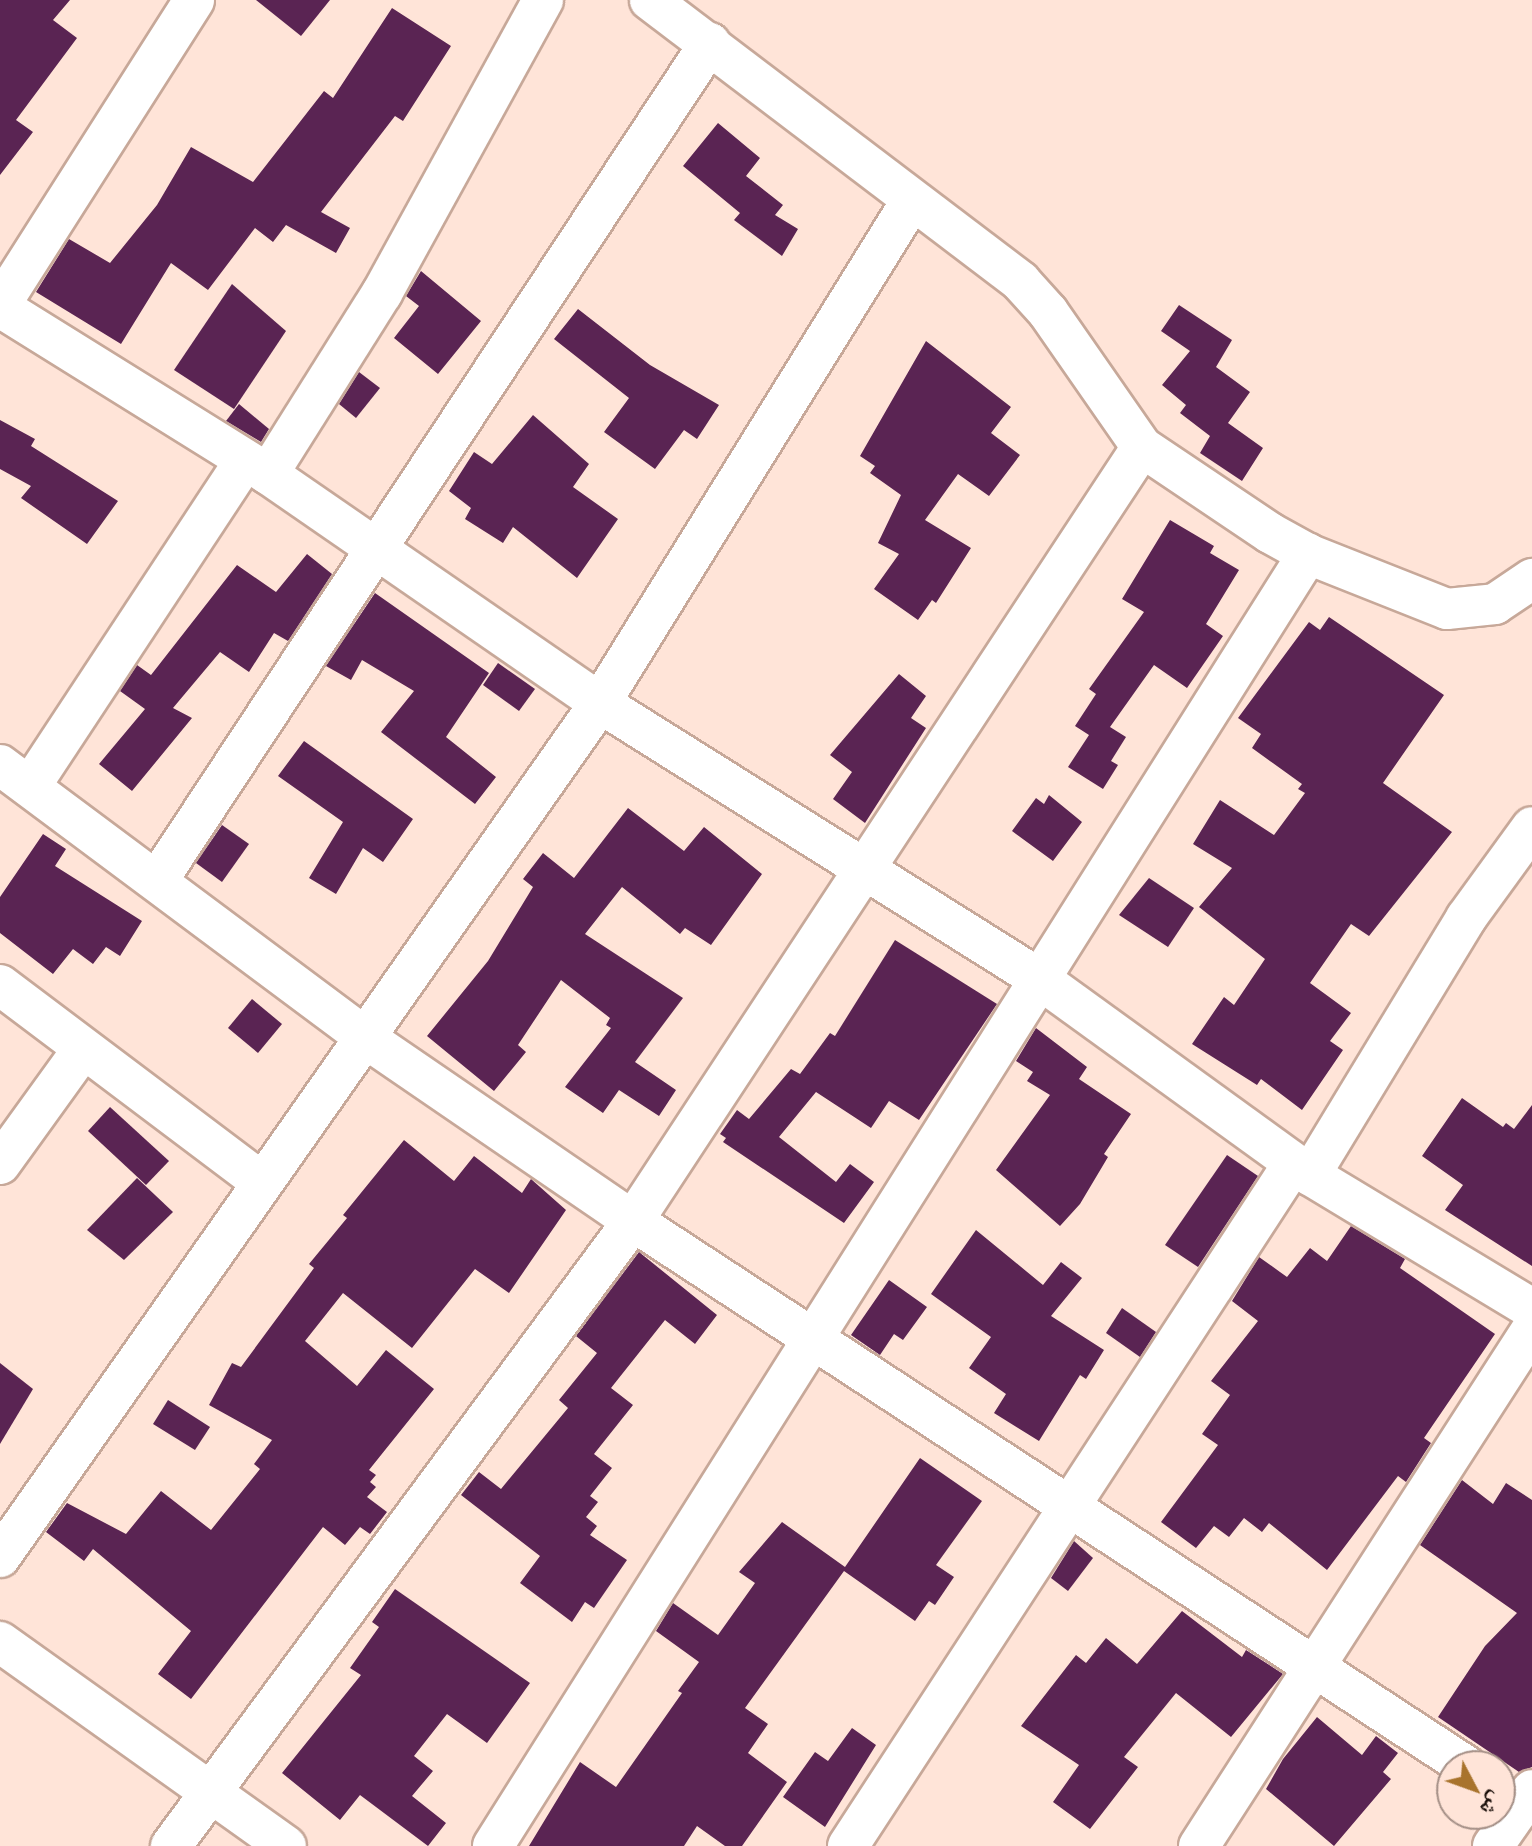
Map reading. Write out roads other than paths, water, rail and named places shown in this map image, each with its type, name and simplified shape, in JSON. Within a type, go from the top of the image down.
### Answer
[{"type":"street","points":[[194,0],[0,306],[376,546],[600,703],[1041,980],[1302,1170],[1532,1309]]},
{"type":"street","points":[[543,0],[389,280],[256,467],[16,775],[367,1039],[633,1221],[1442,1750]]},
{"type":"street","points":[[650,0],[1030,291],[1142,447],[1308,554],[1447,609],[1495,604],[1532,579]]},
{"type":"street","points":[[157,881],[710,43]]},
{"type":"street","points":[[0,1557],[261,1182],[367,1039],[600,703],[912,200]]},
{"type":"street","points":[[171,1846],[633,1221],[1142,447]]},
{"type":"street","points":[[493,1846],[1308,554]]},
{"type":"street","points":[[848,1846],[1070,1505],[1302,1170],[1466,918],[1532,827]]},
{"type":"street","points":[[0,985],[261,1182]]},
{"type":"street","points":[[0,1164],[83,1049]]},
{"type":"street","points":[[1199,1846],[1317,1668],[1532,1329]]},
{"type":"street","points":[[0,1642],[286,1846]]}]
